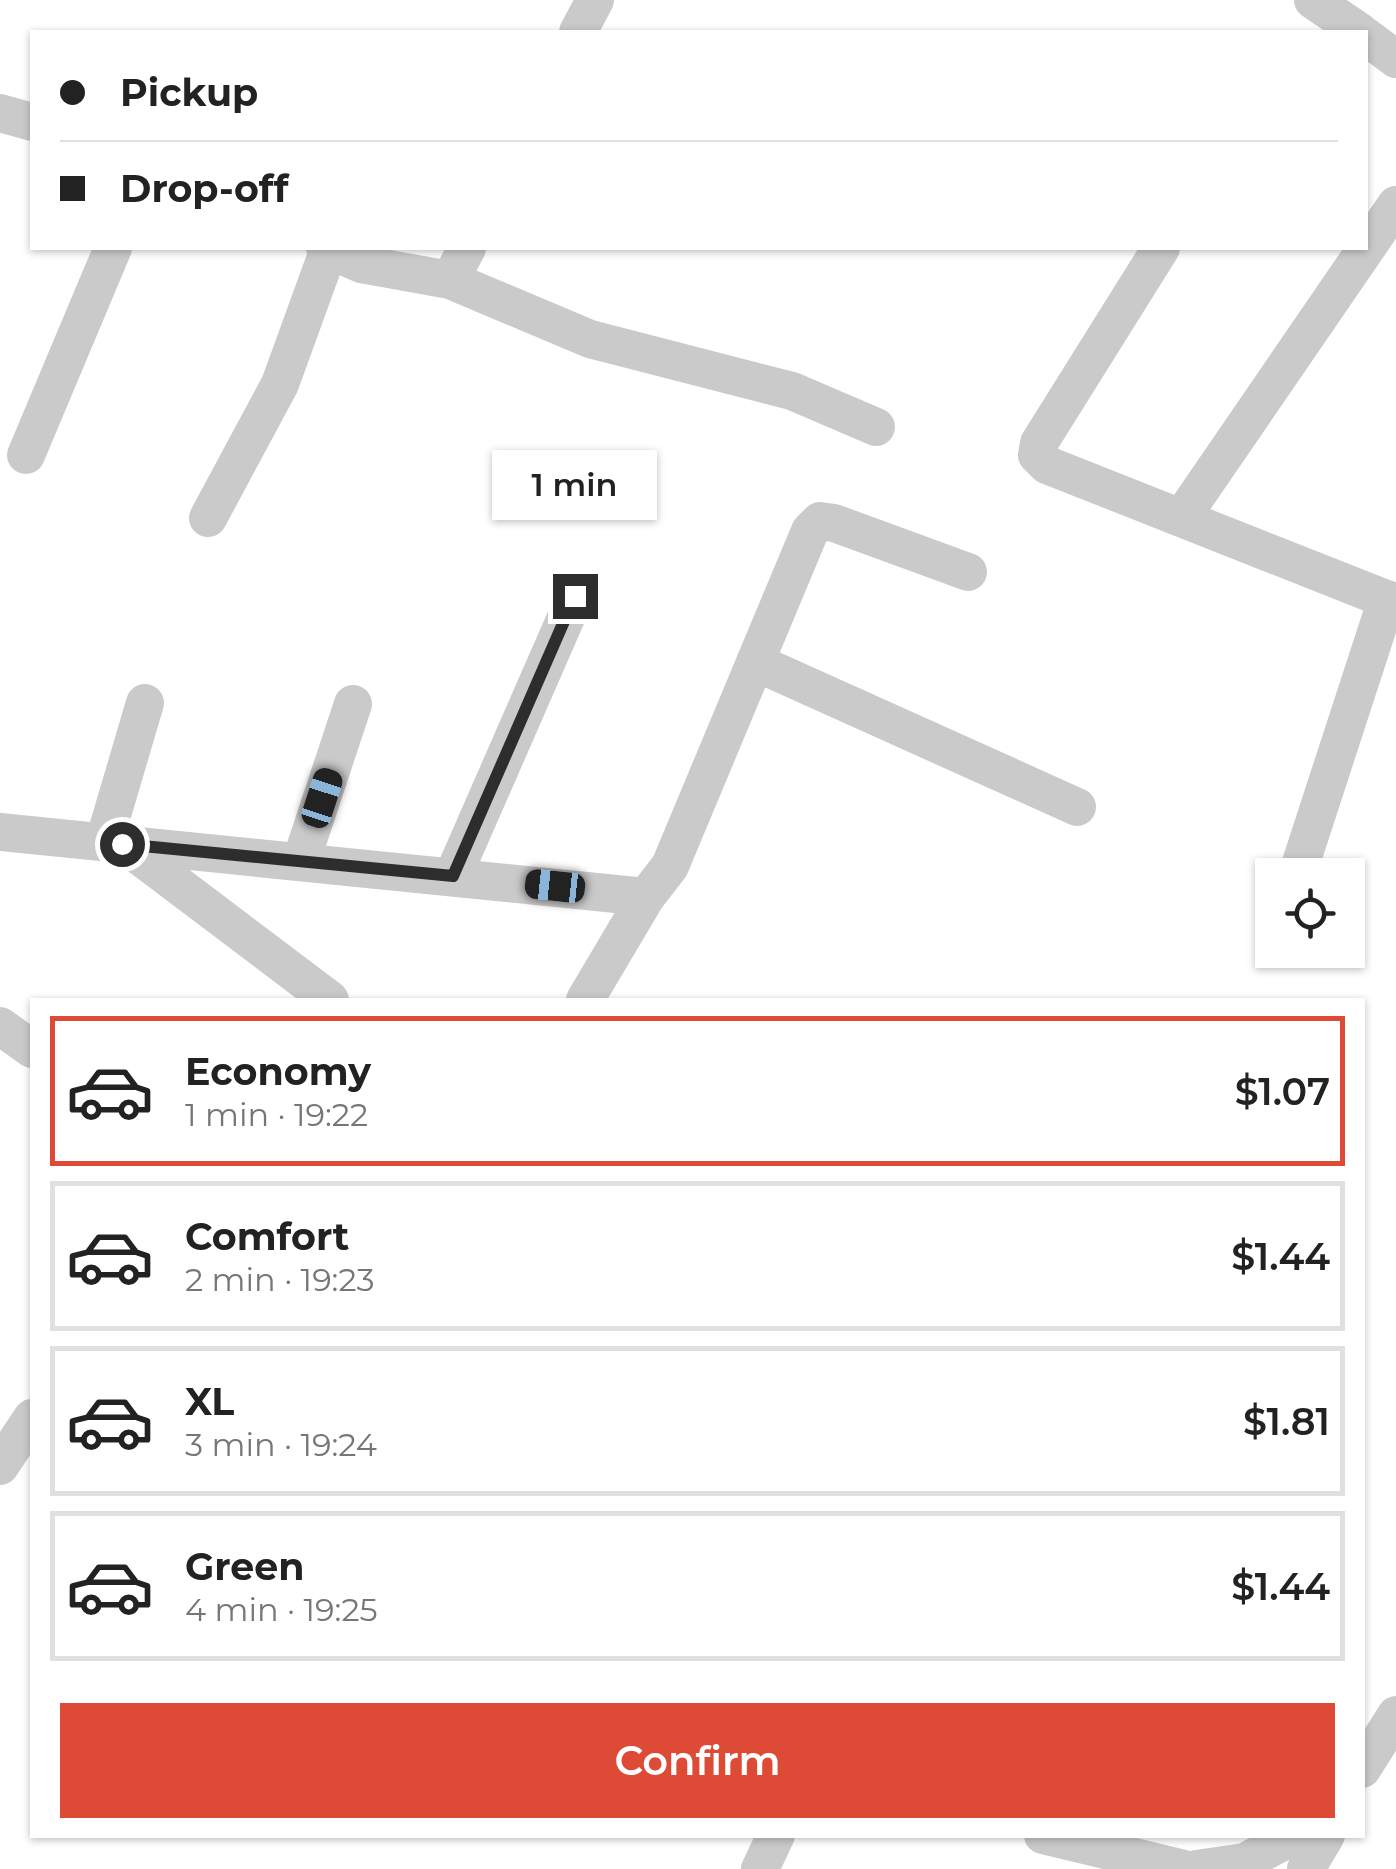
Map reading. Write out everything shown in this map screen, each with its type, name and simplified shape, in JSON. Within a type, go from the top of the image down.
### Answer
[{"type":"street","points":[[579,30],[595,0]]},
{"type":"street","points":[[1317,14],[1354,30]]},
{"type":"street","points":[[1368,38],[1396,59]]},
{"type":"street","points":[[0,113],[30,121]]},
{"type":"street","points":[[1368,246],[1396,205]]},
{"type":"street","points":[[26,454],[112,250]]},
{"type":"street","points":[[208,518],[280,384],[326,250]]},
{"type":"street","points":[[331,250],[361,264],[458,264],[590,339],[792,391],[876,426]]},
{"type":"street","points":[[1161,250],[1040,443],[1037,456],[1047,465],[1391,601],[1303,858]]},
{"type":"street","points":[[1182,518],[1365,250]]},
{"type":"street","points":[[586,998],[646,897],[670,866],[810,532],[820,521],[834,523],[968,572]]},
{"type":"street","points":[[453,876],[575,596]]},
{"type":"street","points":[[755,662],[1077,806]]},
{"type":"street","points":[[113,843],[144,703]]},
{"type":"street","points":[[300,862],[353,704]]},
{"type":"street","points":[[0,832],[646,897]]},
{"type":"street","points":[[113,843],[327,998]]},
{"type":"street","points":[[0,1026],[30,1048]]},
{"type":"street","points":[[0,1466],[30,1421]]},
{"type":"street","points":[[1365,1764],[1396,1715]]},
{"type":"street","points":[[760,1869],[775,1838]]},
{"type":"street","points":[[1055,1838],[1184,1869]]},
{"type":"street","points":[[1196,1869],[1245,1862],[1289,1838]]},
{"type":"street","points":[[1306,1869],[1324,1838]]},
{"type":"route","points":[[122,844],[453,876],[575,596]]}]
